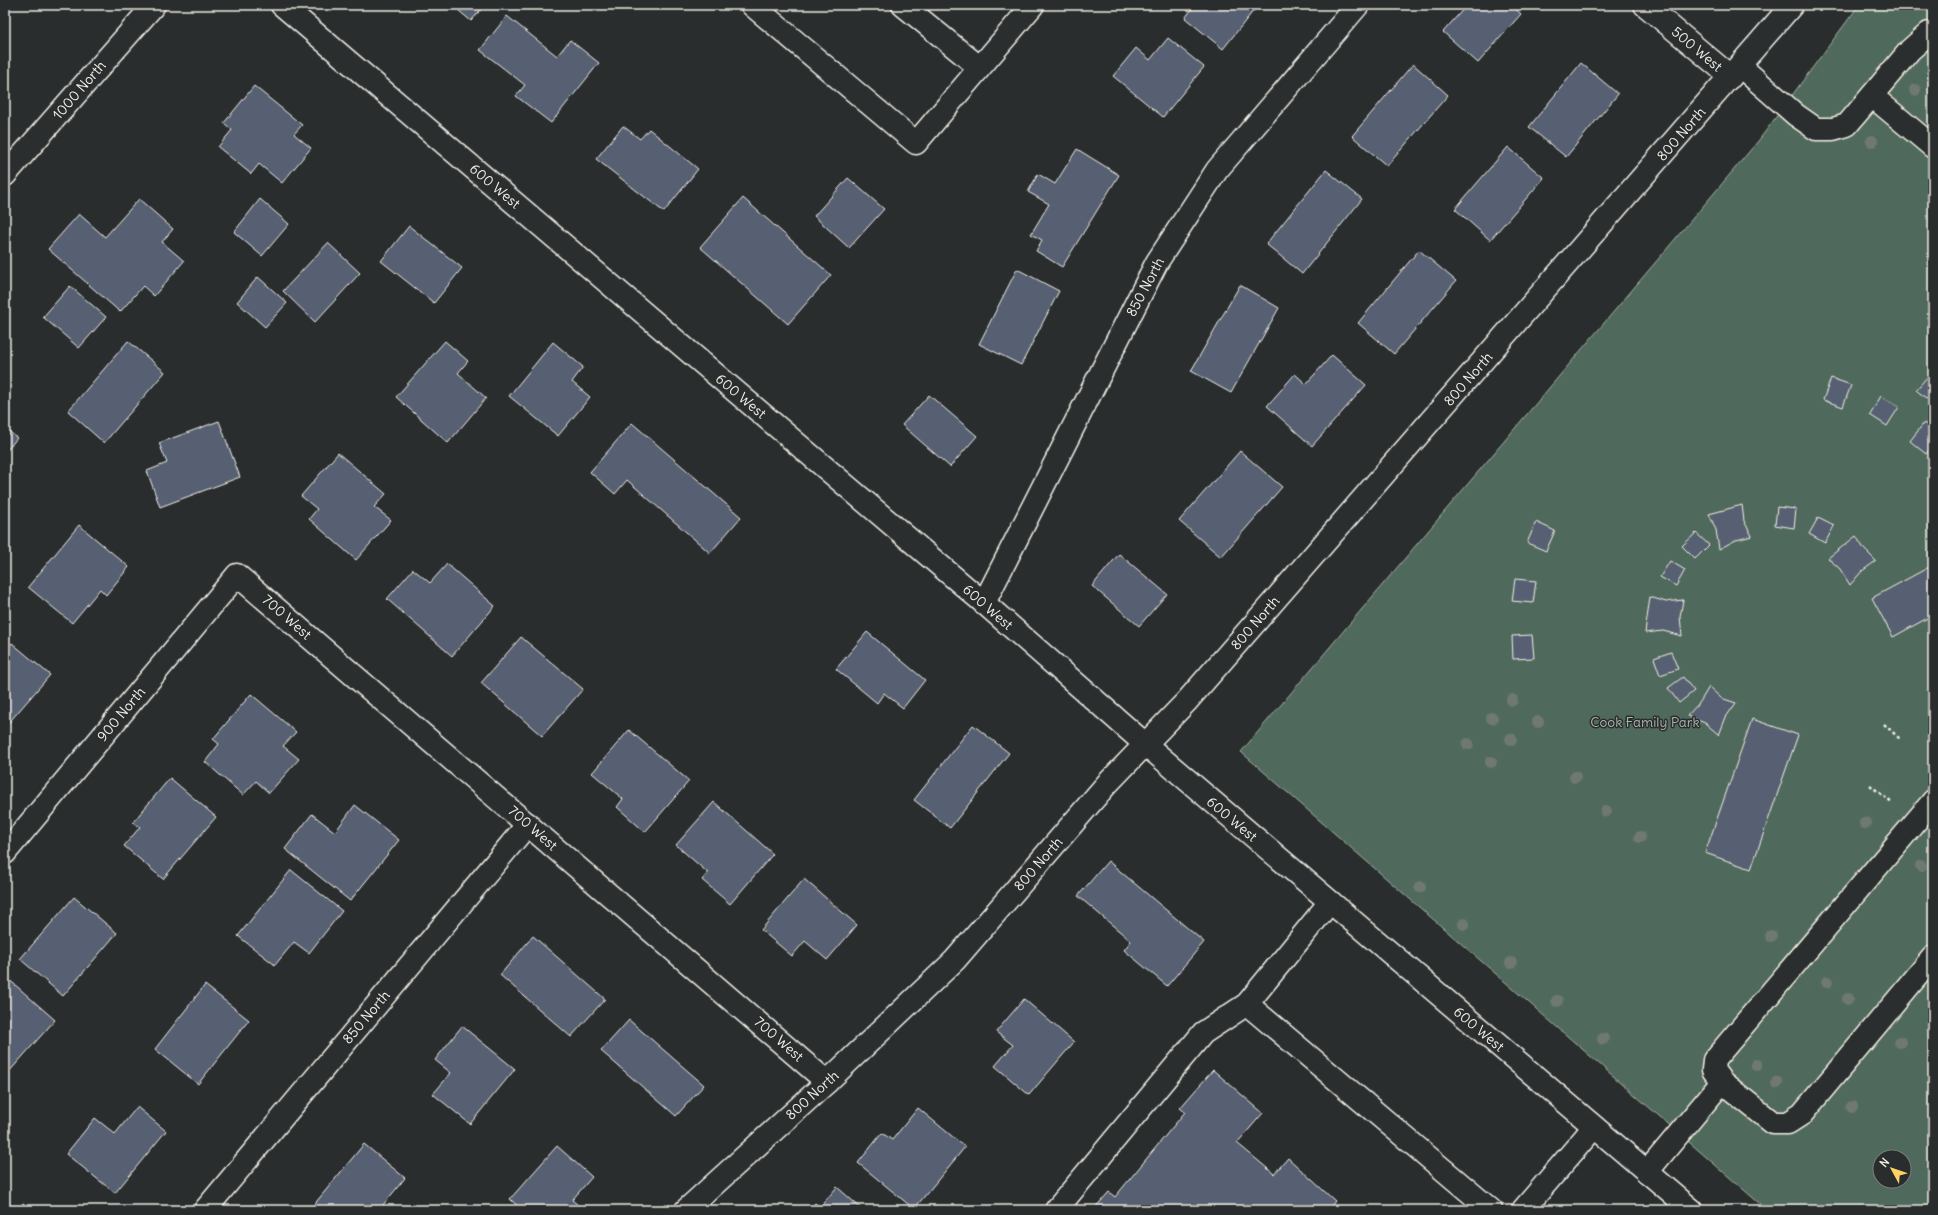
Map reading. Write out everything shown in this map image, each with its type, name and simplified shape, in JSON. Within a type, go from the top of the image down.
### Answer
[{"type":"street","name":"1000 North","points":[[5,175],[154,5]]},
{"type":"street","name":"600 West","points":[[282,5],[984,603],[1144,744],[1692,1210]]},
{"type":"street","points":[[752,5],[916,143],[1033,5]]},
{"type":"street","points":[[903,5],[979,67]]},
{"type":"street","name":"850 North","points":[[984,603],[1157,262],[1217,170],[1358,5]]},
{"type":"street","name":"500 West","points":[[1646,5],[1735,72],[1816,129],[1833,129],[1847,125],[1910,50],[1929,33],[1933,32]]},
{"type":"street","name":"800 North","points":[[686,1210],[828,1082],[955,960],[1106,785],[1187,701],[1792,5]]},
{"type":"street","points":[[1872,96],[1933,147]]},
{"type":"street","name":"700 West","points":[[237,575],[828,1082]]},
{"type":"street","name":"900 North","points":[[5,853],[237,575]]},
{"type":"street","points":[[1933,801],[1714,1060],[1713,1070],[1722,1082],[1773,1123],[1788,1123],[1802,1114],[1933,957]]},
{"type":"street","name":"850 North","points":[[205,1210],[528,824]]},
{"type":"street","points":[[1056,1210],[1202,1033],[1247,1004],[1330,902]]},
{"type":"street","points":[[1247,1004],[1491,1210]]},
{"type":"street","points":[[1646,1172],[1722,1082]]},
{"type":"street","points":[[1523,1210],[1594,1126]]},
{"type":"path","points":[[1884,724],[1900,739]]},
{"type":"green space","name":"Cook Family Park","points":[[1859,5],[1933,5],[1933,1210],[1767,1210],[1241,752],[1759,140]]},
{"type":"building","points":[[452,5],[485,5],[471,21]]},
{"type":"building","points":[[1195,5],[1258,5],[1223,49],[1185,18]]},
{"type":"building","points":[[1467,5],[1511,5],[1521,14],[1478,63],[1443,32]]},
{"type":"building","points":[[507,16],[557,56],[570,40],[599,63],[551,123],[516,96],[525,85],[480,50]]},
{"type":"building","points":[[1168,38],[1204,67],[1163,117],[1113,76],[1136,48],[1150,60]]},
{"type":"building","points":[[1581,63],[1618,94],[1566,157],[1529,127]]},
{"type":"building","points":[[1413,64],[1448,95],[1387,166],[1352,136]]},
{"type":"building","points":[[254,86],[302,125],[294,134],[311,148],[282,183],[259,164],[251,174],[218,147],[232,130],[224,123]]},
{"type":"building","points":[[623,126],[640,139],[649,129],[698,169],[664,212],[596,159]]},
{"type":"building","points":[[1508,147],[1544,178],[1490,240],[1455,209]]},
{"type":"building","points":[[1077,149],[1119,175],[1062,267],[1036,251],[1042,240],[1031,234],[1049,204],[1028,192],[1038,174],[1055,184]]},
{"type":"building","points":[[1326,170],[1362,199],[1302,274],[1266,244]]},
{"type":"building","points":[[848,178],[884,209],[849,248],[814,216]]},
{"type":"building","points":[[743,198],[831,275],[788,324],[700,247]]},
{"type":"building","points":[[139,199],[173,229],[162,242],[184,261],[154,296],[143,286],[120,312],[48,249],[79,214],[105,237]]},
{"type":"building","points":[[260,199],[289,224],[262,256],[234,232]]},
{"type":"building","points":[[409,226],[462,268],[434,303],[381,261]]},
{"type":"building","points":[[328,243],[360,273],[315,322],[283,291]]},
{"type":"building","points":[[1419,250],[1456,281],[1394,354],[1358,323]]},
{"type":"building","points":[[1017,269],[1059,291],[1021,365],[979,344]]},
{"type":"building","points":[[258,277],[287,303],[265,327],[237,302]]},
{"type":"building","points":[[1240,285],[1279,308],[1231,393],[1191,371]]},
{"type":"building","points":[[70,286],[106,317],[79,348],[43,317]]},
{"type":"building","points":[[128,341],[165,372],[104,443],[68,411]]},
{"type":"building","points":[[445,341],[468,361],[458,373],[486,398],[448,443],[396,397]]},
{"type":"building","points":[[553,342],[583,367],[572,382],[590,397],[558,436],[509,396]]},
{"type":"building","points":[[1332,355],[1366,385],[1312,446],[1267,406],[1295,374],[1306,384]]},
{"type":"building","points":[[1928,376],[1933,379],[1933,399],[1931,402],[1916,390]]},
{"type":"building","points":[[1831,378],[1851,385],[1843,407],[1823,400]]},
{"type":"building","points":[[929,395],[977,436],[950,467],[902,425]]},
{"type":"building","points":[[1881,396],[1899,407],[1887,426],[1870,415]]},
{"type":"building","points":[[219,421],[240,477],[160,507],[147,471],[167,463],[159,443]]},
{"type":"building","points":[[632,423],[741,517],[710,553],[627,480],[615,494],[590,472]]},
{"type":"building","points":[[1924,423],[1933,430],[1933,445],[1926,454],[1910,441]]},
{"type":"building","points":[[5,428],[17,438],[5,453]]},
{"type":"building","points":[[1240,451],[1282,487],[1221,557],[1179,521]]},
{"type":"building","points":[[338,453],[386,494],[374,507],[391,520],[356,560],[309,519],[317,509],[301,496]]},
{"type":"building","points":[[1742,505],[1744,521],[1752,536],[1736,540],[1719,549],[1716,530],[1709,514]]},
{"type":"building","points":[[1777,507],[1796,509],[1794,528],[1775,525]]},
{"type":"building","points":[[1818,518],[1834,526],[1825,543],[1809,534]]},
{"type":"building","points":[[1536,522],[1555,531],[1546,551],[1527,543]]},
{"type":"building","points":[[79,525],[129,567],[106,595],[100,589],[72,623],[28,587]]},
{"type":"building","points":[[1696,533],[1709,545],[1695,559],[1682,546]]},
{"type":"building","points":[[1856,536],[1864,549],[1876,561],[1862,571],[1850,585],[1840,569],[1828,558]]},
{"type":"building","points":[[1119,554],[1167,594],[1139,626],[1092,586]]},
{"type":"building","points":[[1670,561],[1685,570],[1676,586],[1660,577]]},
{"type":"building","points":[[447,564],[495,606],[452,656],[387,599],[413,569],[430,583]]},
{"type":"building","points":[[1933,565],[1933,615],[1893,637],[1872,598]]},
{"type":"building","points":[[1515,579],[1536,581],[1533,603],[1512,601]]},
{"type":"building","points":[[1650,597],[1666,602],[1683,600],[1680,617],[1682,636],[1663,631],[1645,633]]},
{"type":"building","points":[[867,632],[925,680],[903,708],[884,693],[877,703],[836,669]]},
{"type":"building","points":[[1532,635],[1534,658],[1513,659],[1512,636]]},
{"type":"building","points":[[521,637],[583,689],[542,736],[481,683]]},
{"type":"building","points":[[12,643],[50,675],[5,727],[5,651]]},
{"type":"building","points":[[1671,652],[1678,669],[1660,675],[1654,658]]},
{"type":"building","points":[[1683,677],[1694,691],[1679,703],[1668,688]]},
{"type":"building","points":[[1709,687],[1721,698],[1736,703],[1726,717],[1719,735],[1705,723],[1687,716],[1700,702]]},
{"type":"building","points":[[251,694],[296,732],[283,746],[299,759],[269,793],[256,781],[243,795],[205,762],[219,744],[213,739]]},
{"type":"building","points":[[1752,719],[1798,735],[1751,869],[1705,853]]},
{"type":"building","points":[[973,725],[1009,753],[950,828],[914,800]]},
{"type":"building","points":[[629,730],[689,781],[645,832],[617,807],[623,799],[592,773]]},
{"type":"building","points":[[170,778],[216,817],[163,879],[124,846],[140,827],[133,822]]},
{"type":"building","points":[[714,802],[773,854],[730,904],[702,880],[708,873],[676,845]]},
{"type":"building","points":[[355,805],[399,840],[350,901],[285,849],[312,814],[335,832]]},
{"type":"building","points":[[1108,861],[1204,942],[1167,986],[1124,950],[1131,941],[1078,896]]},
{"type":"building","points":[[291,870],[342,911],[309,953],[294,942],[275,965],[238,936]]},
{"type":"building","points":[[804,879],[857,925],[827,960],[805,941],[792,956],[761,930]]},
{"type":"building","points":[[74,897],[117,933],[63,996],[20,959]]},
{"type":"building","points":[[533,936],[605,999],[571,1037],[500,975]]},
{"type":"building","points":[[5,976],[55,1020],[8,1073],[5,1071]]},
{"type":"building","points":[[205,985],[249,1020],[198,1084],[155,1049]]},
{"type":"building","points":[[1024,999],[1074,1042],[1029,1095],[995,1066],[1013,1045],[996,1032]]},
{"type":"building","points":[[629,1020],[704,1085],[676,1116],[601,1051]]},
{"type":"building","points":[[462,1026],[515,1069],[470,1124],[433,1094],[451,1073],[435,1060]]},
{"type":"building","points":[[1213,1070],[1263,1113],[1237,1143],[1274,1174],[1288,1158],[1335,1201],[1328,1210],[1093,1210],[1109,1192],[1115,1197],[1185,1112],[1180,1108]]},
{"type":"building","points":[[137,1107],[166,1131],[115,1193],[66,1154],[95,1118],[115,1134]]},
{"type":"building","points":[[918,1108],[965,1147],[914,1209],[858,1163],[882,1133],[892,1140]]},
{"type":"building","points":[[364,1144],[405,1178],[379,1210],[316,1210],[312,1207]]},
{"type":"building","points":[[557,1146],[592,1177],[572,1200],[584,1210],[522,1210],[510,1199]]},
{"type":"building","points":[[837,1187],[863,1210],[808,1210],[815,1203],[820,1207]]},
{"type":"building","points":[[23,1203],[32,1210],[18,1210]]}]
